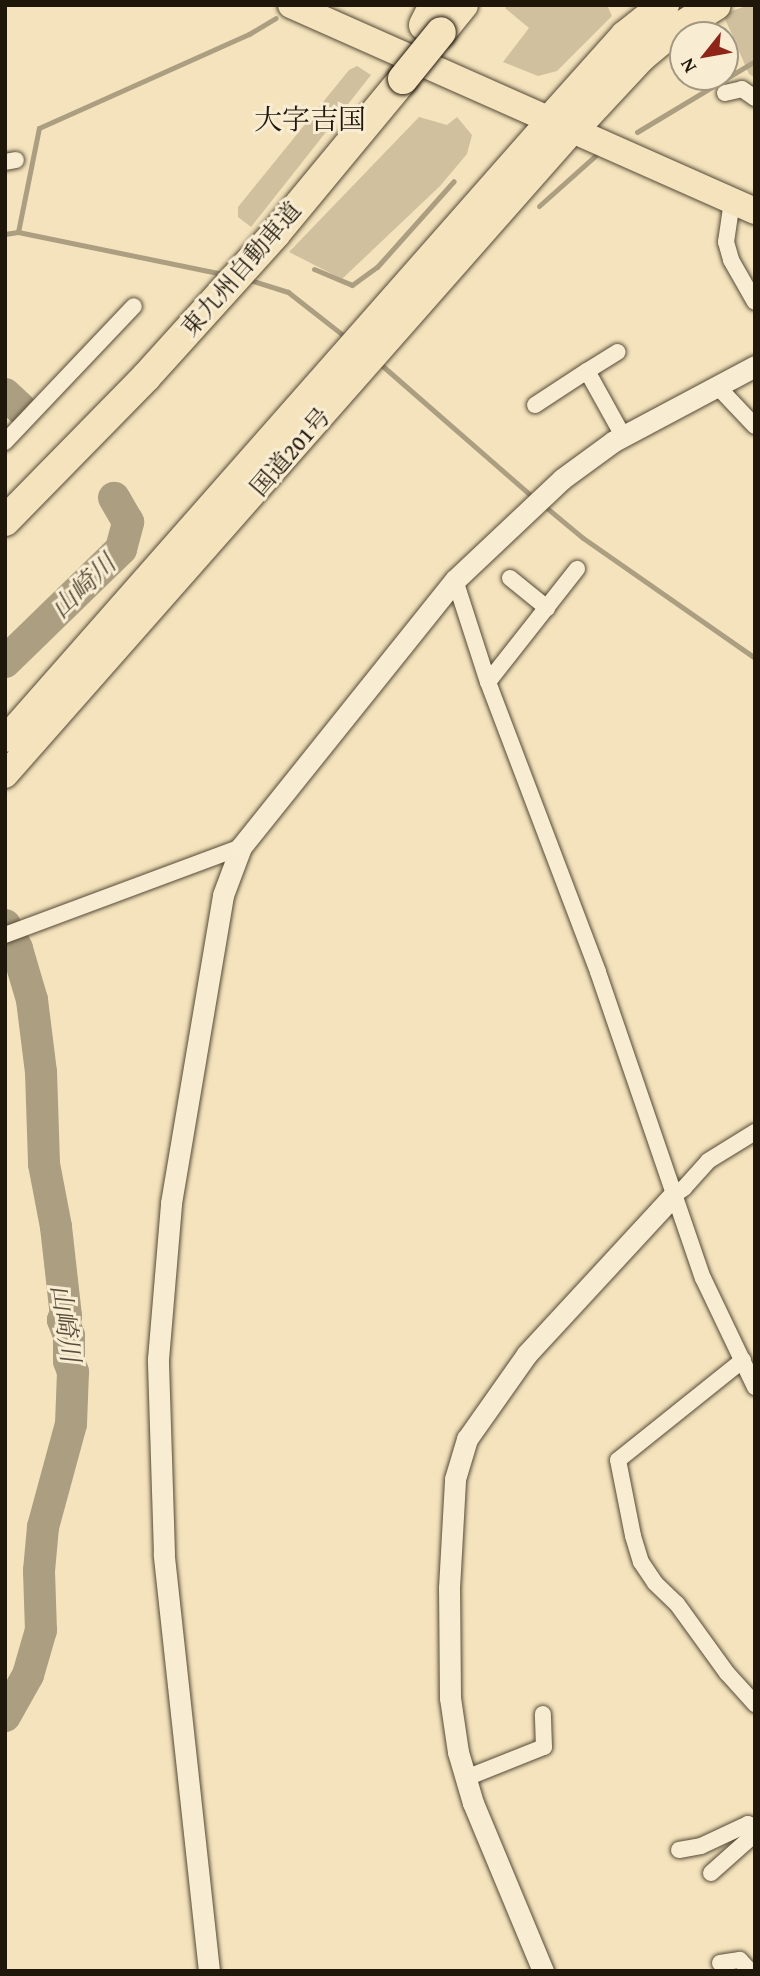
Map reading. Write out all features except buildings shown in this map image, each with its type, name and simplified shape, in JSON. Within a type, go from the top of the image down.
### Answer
[{"type":"highway","points":[[291,5],[743,206]]},
{"type":"highway","name":"東九州自動車道","points":[[5,521],[137,387],[198,318],[395,76],[433,21],[463,5]]},
{"type":"highway","points":[[561,125],[625,36],[664,5]]},
{"type":"highway","points":[[561,125],[667,35],[716,5]]},
{"type":"highway","name":"国道201号","points":[[5,739],[350,365],[561,125]]},
{"type":"highway","name":"国道201号","points":[[5,775],[350,365]]},
{"type":"street","points":[[725,93],[742,89],[755,97]]},
{"type":"street","points":[[743,206],[726,242],[731,260],[755,302]]},
{"type":"street","points":[[5,442],[134,306]]},
{"type":"street","points":[[535,404],[617,352]]},
{"type":"street","points":[[209,1971],[164,1554],[158,1359],[174,1190],[223,895],[241,848],[455,580],[562,479],[623,436],[755,366]]},
{"type":"street","points":[[587,371],[623,436]]},
{"type":"street","points":[[717,386],[755,426]]},
{"type":"street","points":[[488,682],[577,569]]},
{"type":"street","points":[[510,578],[547,608]]},
{"type":"street","points":[[455,580],[488,682],[598,972],[703,1278],[755,1387]]},
{"type":"street","points":[[5,935],[241,848]]},
{"type":"street","points":[[542,1971],[472,1803],[450,1698],[449,1588],[455,1479],[467,1439],[527,1354],[708,1161],[755,1132]]},
{"type":"street","points":[[743,1360],[618,1460],[641,1562],[655,1583],[677,1604],[727,1673],[755,1704]]},
{"type":"street","points":[[466,1778],[544,1747],[542,1714]]},
{"type":"street","points":[[679,1850],[701,1846],[748,1824],[755,1829]]},
{"type":"street","points":[[711,1873],[755,1835]]},
{"type":"street","points":[[720,1963],[740,1960],[750,1971]]},
{"type":"shaded area","points":[[508,5],[607,5],[612,16],[557,71],[538,76],[503,62],[529,28],[505,8]]},
{"type":"shaded area","points":[[755,5],[755,78],[749,74],[739,51],[739,21],[726,21],[723,14]]},
{"type":"shaded area","points":[[357,66],[371,75],[251,227],[238,217],[238,207],[349,70]]},
{"type":"shaded area","points":[[419,117],[447,125],[457,117],[472,135],[467,154],[440,186],[342,279],[289,252]]},
{"type":"waterway","points":[[18,232],[39,128],[249,34],[276,18]]},
{"type":"waterway","points":[[637,132],[755,61]]},
{"type":"waterway","points":[[539,206],[596,155]]},
{"type":"waterway","points":[[314,269],[352,285],[377,267],[454,181]]},
{"type":"waterway","points":[[5,234],[18,232],[223,274]]},
{"type":"waterway","points":[[247,279],[288,292],[348,339]]},
{"type":"waterway","points":[[378,362],[534,498]]},
{"type":"waterway","name":"山崎川","points":[[5,394],[21,409]]},
{"type":"waterway","name":"山崎川","points":[[5,662],[121,549],[128,522],[114,498]]},
{"type":"waterway","points":[[542,504],[583,538],[755,658]]},
{"type":"waterway","name":"山崎川","points":[[5,925],[17,949],[32,1000],[41,1072],[44,1164],[56,1227],[66,1316],[63,1320],[69,1336],[69,1361],[73,1372],[71,1424],[43,1527],[39,1571],[41,1630],[28,1675],[5,1716]]},
{"type":"district","name":"大字吉国","points":[[310,119]]}]
